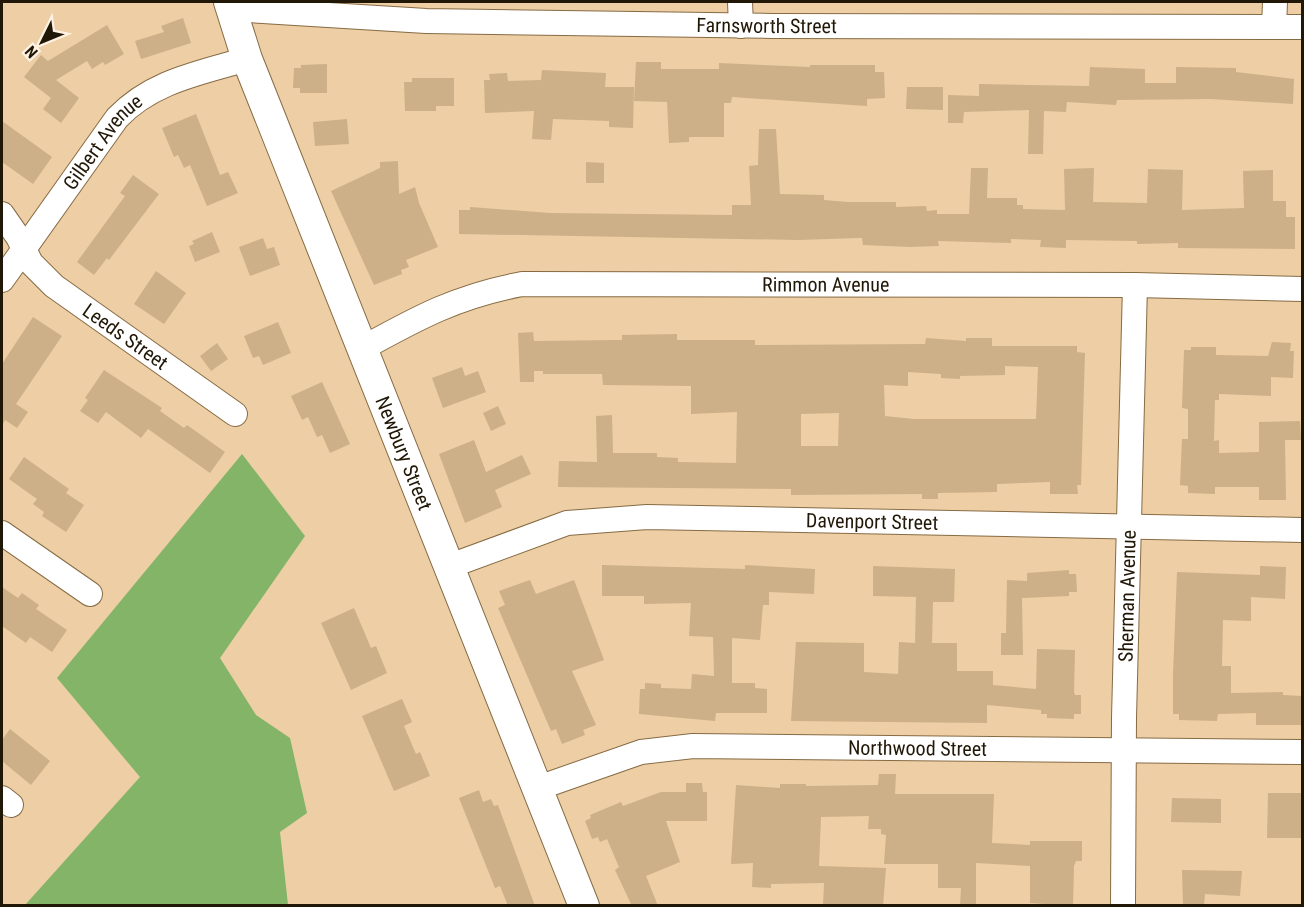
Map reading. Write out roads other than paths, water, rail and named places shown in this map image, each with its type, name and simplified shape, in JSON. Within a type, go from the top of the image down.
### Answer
[{"type":"street","points":[[740,2],[741,26]]},
{"type":"street","points":[[1274,27],[1275,2]]},
{"type":"street","name":"Farnsworth Street","points":[[230,5],[426,21],[741,26],[1302,27]]},
{"type":"street","name":"Newbury Street","points":[[230,5],[246,59],[584,906]]},
{"type":"street","name":"Gilbert Avenue","points":[[2,280],[117,118],[133,102],[165,83],[246,59]]},
{"type":"street","name":"Leeds Street","points":[[2,214],[18,237],[22,250],[31,263],[54,286],[235,414]]},
{"type":"street","name":"Rimmon Avenue","points":[[363,348],[433,310],[484,291],[522,284],[1135,285],[1302,289]]},
{"type":"street","name":"Sherman Avenue","points":[[1123,906],[1124,749],[1135,285]]},
{"type":"street","name":"Davenport Street","points":[[450,566],[567,523],[647,517],[1302,530]]},
{"type":"street","points":[[2,532],[90,594]]},
{"type":"street","name":"Northwood Street","points":[[538,788],[640,752],[693,746],[1302,752]]}]
